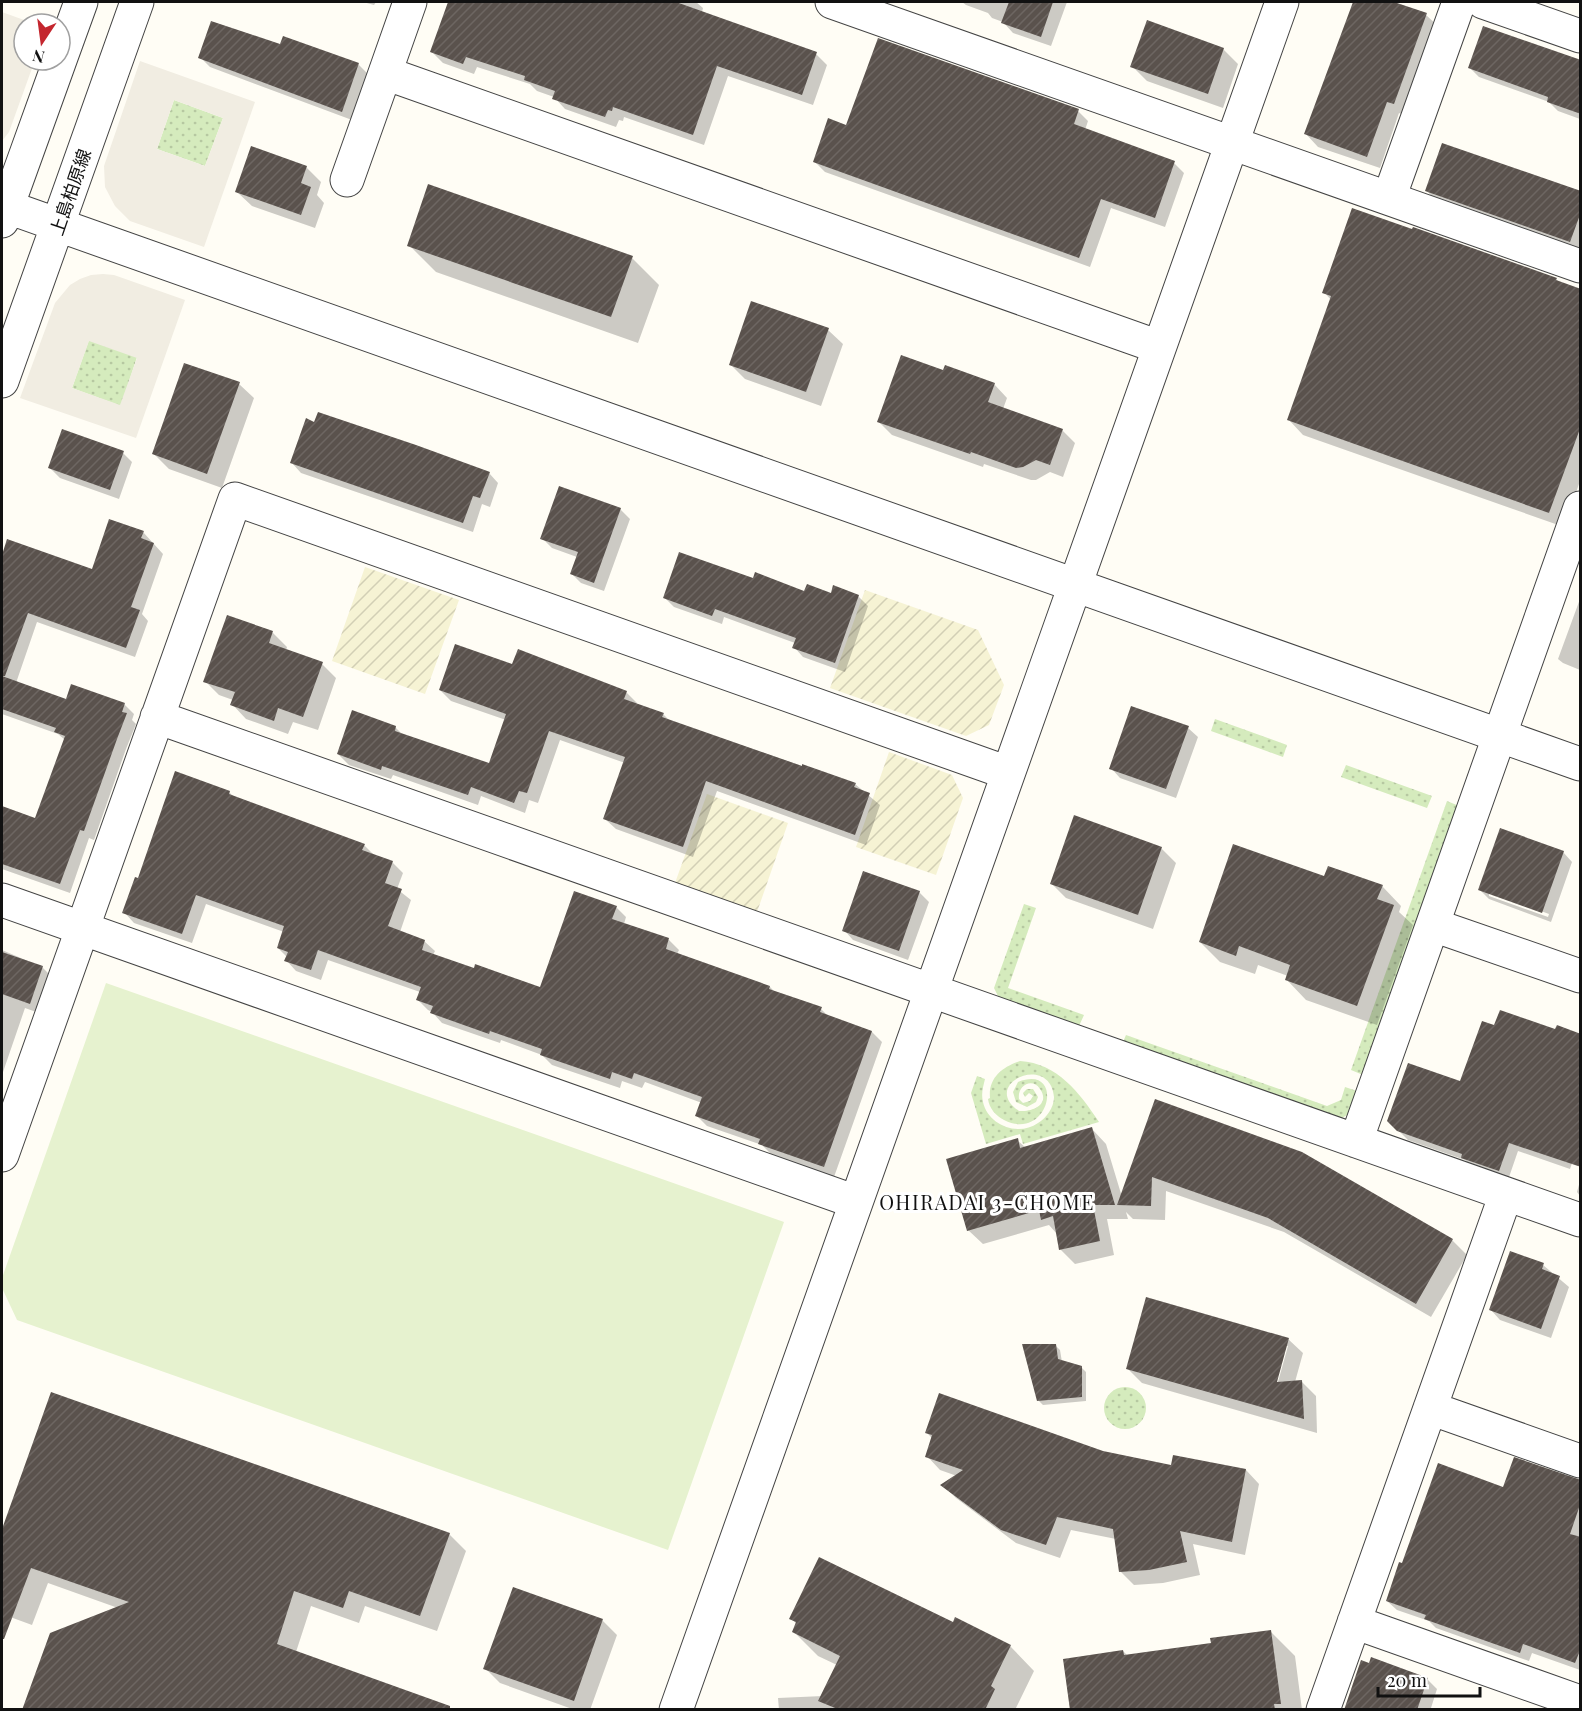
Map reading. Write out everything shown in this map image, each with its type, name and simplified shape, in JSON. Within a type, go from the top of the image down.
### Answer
[{"type":"street","points":[[72,27],[81,2]]},
{"type":"street","name":"上島柏原線","points":[[2,381],[136,2]]},
{"type":"street","points":[[347,180],[410,2]]},
{"type":"street","points":[[832,2],[1581,266]]},
{"type":"street","points":[[675,1710],[1282,2]]},
{"type":"street","points":[[1389,198],[1459,2]]},
{"type":"street","points":[[1484,2],[1581,36]]},
{"type":"street","points":[[55,72],[3,211],[58,225],[1581,764]]},
{"type":"street","points":[[385,73],[1159,347]]},
{"type":"street","points":[[2,1155],[235,499],[1008,773]]},
{"type":"street","points":[[1356,1141],[1581,508]]},
{"type":"street","points":[[157,717],[1581,1220]]},
{"type":"street","points":[[2,900],[855,1202]]},
{"type":"street","points":[[1433,925],[1581,976]]},
{"type":"street","points":[[1323,1710],[1506,1194]]},
{"type":"street","points":[[1430,1407],[1581,1461]]},
{"type":"street","points":[[1354,1622],[1581,1702]]},
{"type":"shaded area","points":[[2,12],[12,16],[12,72],[31,72],[9,132],[2,141]]},
{"type":"shaded area","points":[[140,61],[255,102],[204,247],[130,221],[115,206],[105,187],[104,166]],"holes":[[[174,100],[223,118],[205,166],[157,149]]]},
{"type":"shaded area","points":[[91,275],[114,275],[185,300],[136,438],[20,398],[55,303],[70,285]],"holes":[[[89,341],[137,358],[120,405],[72,388]]]},
{"type":"shaded area","points":[[365,567],[459,600],[425,694],[332,661]]},
{"type":"shaded area","points":[[865,590],[978,630],[1004,685],[989,725],[966,736],[830,688]]},
{"type":"shaded area","points":[[889,752],[952,775],[963,798],[936,875],[856,847]]},
{"type":"shaded area","points":[[707,794],[788,823],[757,912],[675,883]]},
{"type":"green space","points":[[174,100],[223,118],[205,166],[157,149]]},
{"type":"green space","points":[[89,340],[137,357],[121,406],[72,388]]},
{"type":"green space","points":[[1215,719],[1287,745],[1283,757],[1211,731]]},
{"type":"green space","points":[[1346,765],[1432,796],[1427,808],[1341,777]]},
{"type":"green space","points":[[1447,801],[1459,806],[1363,1075],[1351,1070]]},
{"type":"green space","points":[[1024,904],[1036,908],[1008,988],[1084,1015],[1079,1026],[999,998],[994,988]]},
{"type":"green space","points":[[106,983],[784,1222],[668,1550],[17,1320],[2,1288],[2,1278]]},
{"type":"green space","points":[[1126,1035],[1327,1106],[1341,1100],[1345,1087],[1357,1091],[1349,1114],[1340,1119],[1123,1042]]},
{"type":"green space","points":[[1020,1061],[1045,1067],[1066,1081],[1099,1122],[1023,1144],[1020,1134],[986,1144],[971,1093],[977,1076],[985,1079],[982,1096],[986,1110],[991,1117],[1005,1126],[1013,1129],[1030,1127],[1044,1118],[1053,1105],[1054,1097],[1050,1084],[1041,1076],[1031,1075],[1020,1077],[1011,1083],[1007,1091],[1009,1101],[1019,1111],[1034,1109],[1038,1106],[1043,1095],[1037,1085],[1029,1083],[1020,1090],[1019,1099],[1023,1103],[1030,1101],[1033,1096],[1029,1093],[1025,1097],[1023,1093],[1027,1089],[1033,1089],[1038,1097],[1036,1102],[1027,1107],[1016,1102],[1013,1092],[1018,1082],[1033,1079],[1043,1083],[1047,1092],[1046,1103],[1041,1113],[1032,1121],[1020,1124],[1004,1120],[993,1111],[988,1099],[994,1079],[1007,1066]]},
{"type":"green space","points":[[1125,1387],[1140,1393],[1146,1408],[1140,1423],[1125,1429],[1110,1423],[1104,1408],[1110,1393]]},
{"type":"building","points":[[448,2],[676,2],[817,52],[802,95],[717,66],[693,135],[613,107],[612,111],[608,110],[605,117],[552,99],[555,91],[524,80],[525,76],[466,57],[463,64],[430,52]]},
{"type":"building","points":[[1009,2],[1053,2],[1041,37],[1001,23]]},
{"type":"building","points":[[1353,2],[1394,2],[1427,13],[1394,104],[1387,102],[1367,157],[1304,134]]},
{"type":"building","points":[[1147,20],[1224,48],[1208,94],[1130,67]]},
{"type":"building","points":[[211,21],[280,44],[283,36],[359,63],[342,112],[198,58]]},
{"type":"building","points":[[1483,26],[1581,60],[1581,114],[1547,102],[1548,97],[1468,68]]},
{"type":"building","points":[[878,38],[1079,109],[1074,124],[1175,161],[1155,218],[1101,199],[1079,258],[813,162],[828,118],[846,125]]},
{"type":"building","points":[[1442,143],[1581,191],[1581,212],[1570,242],[1425,191]]},
{"type":"building","points":[[251,146],[307,166],[301,183],[311,187],[301,215],[235,192]]},
{"type":"building","points":[[428,184],[633,256],[611,317],[407,246]]},
{"type":"building","points":[[1352,208],[1412,229],[1413,227],[1557,278],[1556,280],[1581,289],[1581,426],[1549,513],[1287,420],[1331,296],[1322,293]]},
{"type":"building","points":[[751,301],[829,328],[806,392],[729,365]]},
{"type":"building","points":[[901,355],[943,370],[945,365],[995,383],[988,402],[1063,429],[1050,465],[1036,460],[1016,468],[877,422]]},
{"type":"building","points":[[184,363],[240,382],[207,474],[152,454]]},
{"type":"building","points":[[318,412],[490,472],[480,498],[473,496],[463,523],[290,463],[306,418],[314,422]]},
{"type":"building","points":[[62,429],[124,451],[110,490],[48,468]]},
{"type":"building","points":[[559,486],[621,508],[594,583],[570,574],[578,552],[540,539]]},
{"type":"building","points":[[109,519],[144,531],[141,538],[154,543],[131,607],[140,610],[126,648],[28,613],[5,676],[2,676],[2,555],[7,539],[92,569]]},
{"type":"building","points":[[679,552],[753,578],[755,572],[804,591],[807,584],[831,593],[833,585],[859,595],[835,663],[792,648],[796,638],[715,609],[712,616],[663,598]]},
{"type":"building","points":[[227,615],[273,631],[269,643],[323,662],[303,717],[278,708],[274,721],[230,705],[235,692],[203,682]]},
{"type":"building","points":[[455,644],[512,664],[518,649],[627,691],[624,699],[664,713],[662,717],[856,783],[854,787],[870,793],[855,835],[706,781],[683,847],[603,819],[625,757],[549,731],[527,793],[519,791],[514,803],[471,787],[468,795],[382,766],[381,770],[337,754],[352,710],[396,726],[395,731],[489,763],[506,714],[439,690]]},
{"type":"building","points":[[2,676],[66,699],[71,684],[125,703],[122,712],[127,713],[84,831],[80,830],[60,884],[2,864],[2,806],[35,818],[65,736],[54,732],[56,728],[2,709]]},
{"type":"building","points":[[1131,706],[1189,726],[1166,789],[1109,769]]},
{"type":"building","points":[[175,771],[230,791],[229,794],[365,844],[362,850],[393,861],[385,883],[402,889],[388,926],[425,940],[422,950],[474,968],[475,964],[540,987],[574,891],[617,906],[612,919],[669,938],[666,949],[770,986],[769,989],[822,1007],[820,1012],[872,1031],[824,1167],[758,1144],[760,1139],[695,1116],[702,1097],[634,1073],[632,1079],[612,1072],[610,1079],[540,1055],[542,1049],[490,1031],[489,1034],[430,1013],[433,1006],[416,1000],[421,987],[318,950],[311,970],[284,961],[288,952],[277,948],[284,926],[196,895],[182,934],[122,913],[135,877],[138,878]]},
{"type":"building","points":[[1074,815],[1162,847],[1138,915],[1050,884]]},
{"type":"building","points":[[1500,828],[1564,851],[1542,913],[1478,890]]},
{"type":"building","points":[[1233,844],[1324,876],[1328,866],[1383,885],[1377,899],[1394,905],[1357,1006],[1285,980],[1290,965],[1239,946],[1236,956],[1199,942]]},
{"type":"building","points":[[863,871],[920,891],[899,951],[842,931]]},
{"type":"building","points":[[2,952],[43,966],[30,1004],[2,994]]},
{"type":"building","points":[[1500,1010],[1555,1029],[1557,1025],[1581,1034],[1581,1167],[1509,1143],[1499,1171],[1461,1158],[1462,1154],[1397,1131],[1387,1121],[1408,1063],[1460,1081],[1482,1021],[1494,1025]]},
{"type":"building","points":[[1155,1099],[1302,1152],[1453,1239],[1416,1304],[1268,1218],[1152,1177],[1151,1206],[1117,1205]]},
{"type":"building","points":[[1092,1127],[1115,1205],[1093,1205],[1100,1241],[1059,1250],[1053,1216],[1041,1220],[1039,1210],[967,1231],[946,1159],[1018,1138],[1020,1148]]},
{"type":"building","points":[[1510,1251],[1544,1263],[1542,1269],[1560,1276],[1541,1329],[1489,1310]]},
{"type":"building","points":[[1146,1297],[1289,1338],[1277,1382],[1302,1380],[1304,1419],[1126,1369]]},
{"type":"building","points":[[1022,1344],[1056,1344],[1058,1359],[1082,1366],[1082,1397],[1037,1401]]},
{"type":"building","points":[[51,1392],[450,1533],[420,1616],[349,1591],[343,1608],[294,1591],[277,1644],[450,1706],[450,1710],[22,1710],[50,1633],[129,1602],[31,1568],[4,1639],[2,1639],[2,1529]]},
{"type":"building","points":[[939,1393],[1103,1451],[1171,1465],[1173,1455],[1246,1469],[1232,1542],[1180,1531],[1187,1562],[1149,1570],[1119,1572],[1113,1529],[1057,1517],[1046,1545],[1001,1530],[940,1485],[963,1470],[925,1457],[932,1435],[925,1433]]},
{"type":"building","points":[[1514,1457],[1581,1480],[1581,1502],[1570,1534],[1581,1537],[1581,1648],[1575,1663],[1523,1644],[1520,1653],[1424,1619],[1426,1615],[1386,1601],[1438,1463],[1503,1487]]},
{"type":"building","points":[[819,1557],[953,1622],[955,1617],[1011,1645],[991,1686],[995,1689],[985,1710],[840,1710],[818,1701],[840,1656],[792,1632],[796,1622],[789,1619]]},
{"type":"building","points":[[513,1587],[603,1619],[574,1701],[483,1669]]},
{"type":"building","points":[[1271,1630],[1281,1704],[1274,1704],[1275,1710],[1070,1710],[1063,1659],[1123,1650],[1124,1655],[1211,1643],[1210,1638]]},
{"type":"building","points":[[1371,1657],[1428,1678],[1417,1710],[1344,1710],[1361,1660],[1369,1663]]},
{"type":"district","name":"OHIRADAI 3-CHOME","points":[[987,1201]]}]
